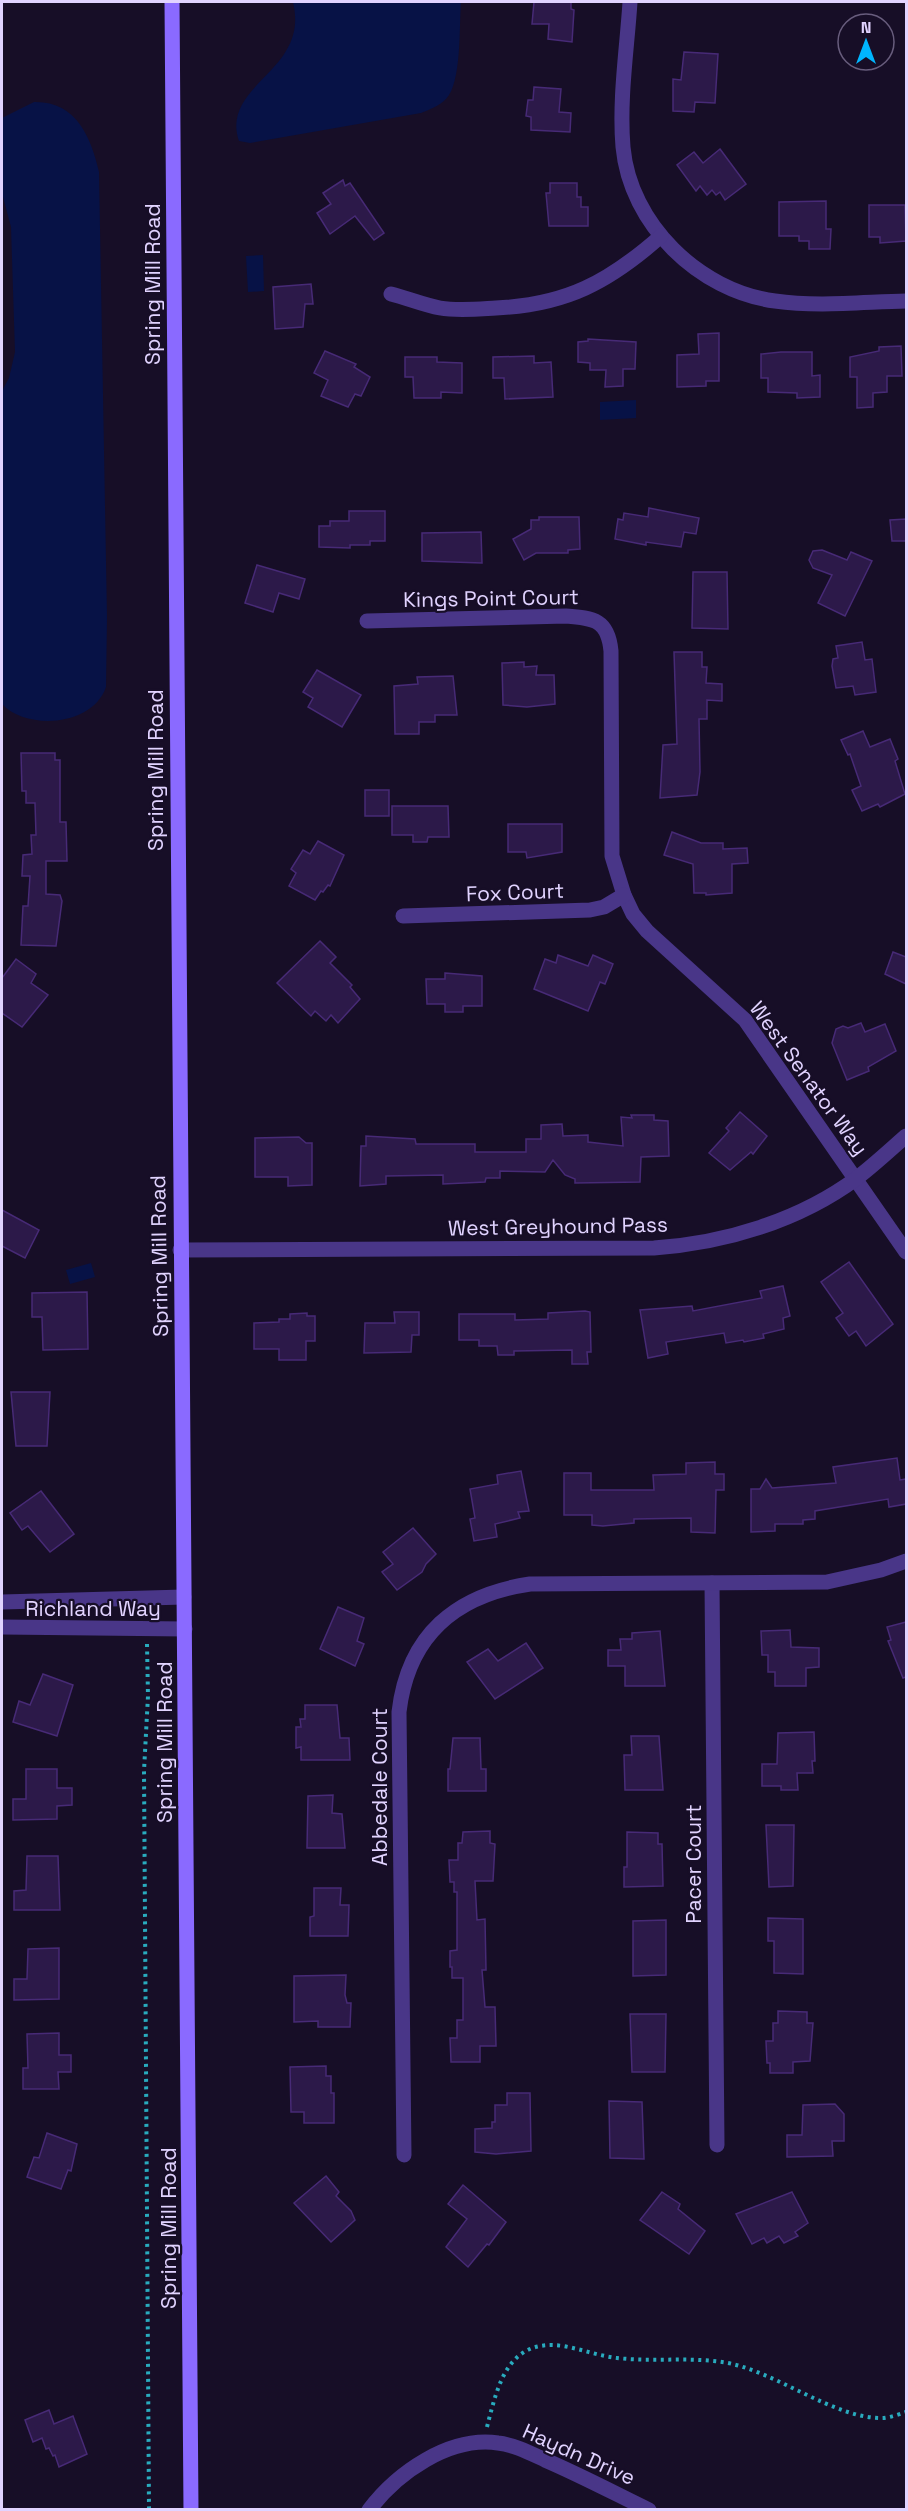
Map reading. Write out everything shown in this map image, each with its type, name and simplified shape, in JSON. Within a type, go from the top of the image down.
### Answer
[{"type":"street","name":"Spring Mill Road","points":[[172,2],[191,2510]]},
{"type":"street","points":[[630,2],[622,125],[624,149],[638,197],[653,228],[679,256],[706,276],[728,288],[755,297],[808,303],[906,301]]},
{"type":"street","points":[[391,294],[440,308],[472,309],[544,304],[583,290],[611,276],[661,236]]},
{"type":"street","name":"Kings Point Court","points":[[367,621],[588,617],[602,625],[609,635],[611,706]]},
{"type":"street","name":"West Senator Way","points":[[611,706],[612,856],[624,896],[633,914],[647,930],[745,1020],[906,1252]]},
{"type":"street","name":"Fox Court","points":[[403,916],[590,910],[604,907],[624,896]]},
{"type":"street","name":"West Greyhound Pass","points":[[180,1250],[654,1248],[689,1245],[760,1228],[813,1204],[856,1178],[906,1136]]},
{"type":"street","name":"Abbedale Court","points":[[404,2155],[399,1712],[406,1675],[415,1655],[444,1619],[464,1604],[506,1588],[530,1584],[826,1582],[881,1570],[906,1561]]},
{"type":"street","name":"Pacer Court","points":[[712,1583],[717,2145]]},
{"type":"street","points":[[2,1602],[184,1597]]},
{"type":"street","name":"Richland Way","points":[[2,1628],[184,1629]]},
{"type":"street","name":"Haydn Drive","points":[[369,2510],[380,2494],[423,2463],[464,2445],[482,2442],[512,2445],[649,2510]]},
{"type":"path","points":[[147,1629],[148,1696],[144,1783],[149,2510]]},
{"type":"path","points":[[482,2442],[496,2391],[506,2369],[521,2354],[539,2344],[637,2360],[723,2362],[810,2394],[848,2412],[885,2418],[906,2412]]},
{"type":"shaded area","points":[[293,2],[461,2],[457,67],[451,91],[440,104],[421,113],[250,143],[239,141],[236,127],[243,103],[279,62],[292,39],[295,21]]},
{"type":"shaded area","points":[[34,102],[49,103],[71,114],[86,134],[99,172],[107,617],[106,687],[99,700],[88,710],[74,717],[42,721],[13,713],[2,704],[2,391],[9,378],[15,352],[11,227],[2,193],[2,118]]},
{"type":"shaded area","points":[[263,255],[264,291],[248,292],[246,256]]},
{"type":"shaded area","points":[[636,400],[636,418],[600,420],[600,402]]},
{"type":"shaded area","points":[[91,1263],[95,1277],[70,1284],[66,1270]]},
{"type":"building","points":[[534,2],[571,2],[571,9],[574,10],[572,42],[548,39],[549,24],[532,24]]},
{"type":"building","points":[[684,52],[718,54],[715,103],[695,102],[694,112],[673,111],[673,79],[681,80]]},
{"type":"building","points":[[534,87],[561,89],[559,112],[571,113],[570,132],[531,130],[531,117],[526,116],[528,100],[533,100]]},
{"type":"building","points":[[720,149],[746,184],[725,200],[720,192],[716,195],[712,190],[707,195],[700,186],[696,191],[677,165],[694,152],[703,163]]},
{"type":"building","points":[[343,180],[345,186],[350,183],[384,233],[374,240],[355,216],[330,234],[317,213],[331,204],[323,193]]},
{"type":"building","points":[[550,183],[577,183],[577,197],[581,197],[581,207],[588,207],[588,226],[549,226],[546,193],[550,193]]},
{"type":"building","points":[[826,201],[826,229],[831,229],[830,249],[809,249],[809,241],[799,241],[799,236],[779,236],[779,202]]},
{"type":"building","points":[[869,205],[905,205],[906,241],[880,243],[880,237],[869,237]]},
{"type":"building","points":[[311,284],[313,304],[305,304],[303,327],[275,329],[273,287]]},
{"type":"building","points":[[719,333],[719,381],[706,381],[706,386],[677,387],[677,355],[699,354],[698,334]]},
{"type":"building","points":[[588,339],[636,342],[635,369],[623,369],[623,386],[605,387],[606,370],[590,370],[590,363],[578,362],[578,342],[588,341]]},
{"type":"building","points":[[901,346],[902,376],[887,376],[887,392],[873,393],[873,407],[857,408],[857,377],[850,377],[850,357],[879,351],[879,347]]},
{"type":"building","points":[[325,351],[356,364],[354,367],[370,377],[361,396],[355,394],[348,407],[321,396],[328,380],[314,373]]},
{"type":"building","points":[[812,352],[812,376],[820,375],[820,397],[797,398],[797,393],[768,392],[768,378],[761,378],[761,354]]},
{"type":"building","points":[[534,356],[534,363],[551,362],[553,397],[505,399],[504,378],[493,378],[493,357]]},
{"type":"building","points":[[405,357],[437,357],[437,362],[462,363],[462,393],[441,392],[441,398],[414,398],[413,377],[405,377]]},
{"type":"building","points":[[649,508],[699,518],[696,534],[684,532],[681,547],[646,542],[646,545],[615,539],[618,519],[623,520],[624,513],[648,517]]},
{"type":"building","points":[[349,511],[385,511],[385,541],[370,541],[370,545],[350,545],[350,548],[319,547],[319,526],[330,526],[330,521],[349,521]]},
{"type":"building","points":[[539,517],[579,517],[580,549],[568,550],[568,553],[536,553],[524,560],[513,539],[531,529],[531,520],[539,520]]},
{"type":"building","points":[[906,519],[906,541],[892,541],[890,520]]},
{"type":"building","points":[[481,532],[482,563],[422,561],[422,533]]},
{"type":"building","points":[[822,550],[847,560],[851,552],[872,561],[845,616],[818,603],[832,575],[813,568],[809,560],[813,551]]},
{"type":"building","points":[[257,565],[305,579],[299,599],[279,593],[273,612],[245,603]]},
{"type":"building","points":[[693,572],[727,572],[728,629],[692,628]]},
{"type":"building","points":[[862,642],[865,660],[872,659],[876,692],[855,695],[853,686],[836,688],[832,666],[833,659],[838,658],[836,646]]},
{"type":"building","points":[[674,652],[702,652],[702,667],[707,667],[706,683],[722,684],[722,701],[707,700],[707,719],[699,719],[700,772],[697,795],[660,798],[663,745],[677,744]]},
{"type":"building","points":[[524,662],[524,667],[537,666],[536,675],[554,675],[555,704],[527,707],[503,705],[502,663]]},
{"type":"building","points":[[317,670],[361,695],[342,727],[308,707],[313,698],[303,692]]},
{"type":"building","points":[[453,676],[457,715],[435,715],[435,722],[419,722],[419,734],[395,734],[394,686],[418,684],[417,677]]},
{"type":"building","points":[[863,731],[870,747],[890,739],[898,759],[895,761],[905,794],[880,807],[878,804],[862,811],[852,790],[861,786],[850,754],[848,755],[841,740]]},
{"type":"building","points":[[21,753],[55,753],[55,760],[60,760],[60,822],[66,822],[67,861],[46,861],[46,894],[60,895],[62,901],[56,946],[21,945],[23,906],[28,906],[30,876],[22,876],[23,855],[32,854],[31,835],[36,835],[35,803],[26,803],[26,791],[22,791]]},
{"type":"building","points":[[365,790],[389,790],[389,816],[365,816]]},
{"type":"building","points":[[392,806],[448,806],[449,837],[428,837],[427,842],[413,842],[413,835],[392,835]]},
{"type":"building","points":[[508,824],[562,824],[562,852],[527,858],[526,852],[508,852]]},
{"type":"building","points":[[672,832],[701,843],[723,843],[723,849],[747,848],[748,863],[732,864],[732,893],[706,895],[706,893],[694,893],[693,864],[664,855]]},
{"type":"building","points":[[318,841],[344,855],[330,886],[328,885],[323,892],[321,891],[315,900],[289,886],[296,873],[291,869],[303,850],[310,854]]},
{"type":"building","points":[[320,941],[336,957],[330,963],[352,985],[350,987],[360,999],[338,1023],[331,1015],[326,1021],[315,1011],[311,1016],[277,983]]},
{"type":"building","points":[[893,952],[906,957],[906,984],[885,974]]},
{"type":"building","points":[[558,955],[588,966],[593,955],[613,964],[605,984],[600,982],[588,1011],[534,989],[545,959],[556,963]]},
{"type":"building","points":[[16,959],[36,974],[31,983],[48,995],[22,1027],[2,1013],[2,978]]},
{"type":"building","points":[[445,973],[482,976],[482,1006],[463,1006],[463,1012],[445,1012],[445,1004],[427,1004],[426,979],[445,979]]},
{"type":"building","points":[[861,1023],[865,1032],[885,1024],[896,1051],[868,1067],[869,1071],[847,1080],[832,1043],[836,1029],[843,1026],[848,1028]]},
{"type":"building","points":[[740,1112],[767,1136],[753,1154],[751,1152],[730,1170],[709,1153],[729,1131],[726,1128]]},
{"type":"building","points":[[631,1115],[654,1115],[654,1120],[668,1121],[669,1156],[641,1157],[640,1182],[575,1183],[575,1179],[565,1175],[553,1160],[545,1172],[500,1171],[500,1178],[486,1178],[485,1182],[443,1184],[443,1175],[386,1176],[386,1184],[360,1186],[361,1146],[366,1146],[366,1136],[415,1139],[416,1144],[475,1144],[475,1152],[526,1152],[526,1139],[541,1139],[541,1125],[562,1124],[563,1136],[588,1135],[588,1142],[623,1146],[621,1117],[632,1118]]},
{"type":"building","points":[[299,1137],[306,1143],[312,1143],[312,1185],[288,1186],[288,1177],[255,1177],[255,1138]]},
{"type":"building","points":[[2,1210],[39,1230],[25,1258],[2,1246]]},
{"type":"building","points":[[849,1262],[893,1324],[866,1346],[856,1331],[849,1336],[836,1318],[843,1313],[821,1282]]},
{"type":"building","points":[[783,1286],[790,1316],[783,1318],[784,1329],[763,1334],[764,1338],[744,1342],[743,1340],[726,1343],[724,1333],[666,1342],[668,1354],[648,1358],[640,1310],[692,1306],[693,1311],[762,1298],[760,1291]]},
{"type":"building","points":[[87,1292],[88,1349],[43,1350],[42,1317],[32,1317],[32,1293]]},
{"type":"building","points":[[394,1312],[419,1312],[419,1335],[412,1335],[411,1352],[364,1353],[365,1323],[395,1323]]},
{"type":"building","points":[[590,1312],[591,1352],[587,1352],[588,1364],[572,1364],[572,1350],[514,1351],[514,1355],[498,1355],[497,1346],[479,1346],[479,1340],[459,1340],[459,1314],[515,1314],[515,1320],[548,1319],[548,1313]]},
{"type":"building","points":[[307,1313],[307,1316],[315,1316],[315,1341],[306,1341],[306,1360],[279,1360],[279,1349],[254,1349],[254,1323],[279,1322],[279,1319],[290,1319],[290,1314]]},
{"type":"building","points":[[11,1392],[50,1392],[47,1446],[16,1446]]},
{"type":"building","points":[[897,1458],[900,1480],[906,1479],[906,1504],[889,1507],[888,1499],[815,1511],[815,1519],[803,1520],[803,1524],[775,1524],[775,1531],[751,1532],[751,1489],[760,1489],[766,1479],[772,1488],[836,1483],[833,1467]]},
{"type":"building","points":[[715,1462],[715,1474],[724,1474],[724,1490],[716,1490],[715,1533],[691,1532],[691,1518],[634,1519],[634,1523],[603,1526],[592,1525],[592,1515],[564,1515],[564,1473],[591,1473],[591,1490],[654,1490],[653,1475],[686,1474],[686,1463]]},
{"type":"building","points":[[521,1471],[529,1511],[518,1512],[520,1518],[495,1524],[497,1537],[474,1541],[470,1519],[475,1518],[470,1489],[498,1484],[497,1475]]},
{"type":"building","points":[[41,1491],[74,1534],[50,1552],[28,1526],[22,1530],[10,1513]]},
{"type":"building","points":[[413,1528],[436,1554],[422,1572],[397,1590],[382,1572],[393,1564],[383,1552]]},
{"type":"building","points":[[338,1607],[364,1618],[357,1641],[364,1644],[355,1666],[320,1649]]},
{"type":"building","points":[[906,1622],[906,1677],[903,1678],[888,1641],[891,1640],[887,1627]]},
{"type":"building","points":[[790,1630],[791,1647],[819,1648],[819,1667],[806,1668],[806,1686],[775,1686],[775,1672],[768,1672],[768,1655],[762,1655],[761,1631]]},
{"type":"building","points":[[660,1631],[665,1686],[625,1686],[625,1666],[608,1666],[608,1650],[621,1650],[620,1639],[632,1639],[632,1633]]},
{"type":"building","points":[[526,1643],[543,1668],[495,1699],[467,1662],[488,1649],[498,1661]]},
{"type":"building","points":[[43,1674],[73,1685],[57,1736],[13,1722],[19,1701],[30,1705]]},
{"type":"building","points":[[305,1705],[337,1705],[340,1738],[349,1738],[350,1760],[301,1760],[301,1747],[296,1748],[296,1727],[301,1727],[300,1719],[305,1719]]},
{"type":"building","points":[[814,1732],[813,1773],[797,1773],[798,1790],[781,1790],[781,1786],[762,1786],[762,1764],[777,1764],[778,1733]]},
{"type":"building","points":[[631,1736],[659,1736],[663,1790],[625,1790],[624,1755],[632,1755]]},
{"type":"building","points":[[453,1738],[480,1738],[481,1769],[486,1769],[486,1791],[448,1791],[448,1769],[450,1769]]},
{"type":"building","points":[[26,1769],[57,1769],[57,1788],[72,1788],[72,1805],[57,1806],[57,1819],[13,1820],[13,1799],[26,1799]]},
{"type":"building","points":[[333,1795],[332,1813],[342,1814],[345,1848],[307,1848],[308,1796]]},
{"type":"building","points":[[766,1825],[794,1825],[793,1886],[769,1887]]},
{"type":"building","points":[[490,1831],[490,1843],[495,1844],[493,1881],[475,1881],[477,1920],[485,1919],[486,1970],[482,1970],[485,2007],[495,2007],[496,2046],[480,2046],[480,2062],[451,2062],[450,2038],[457,2038],[457,2020],[463,2020],[463,1978],[452,1978],[452,1967],[450,1967],[450,1951],[457,1950],[457,1892],[454,1892],[454,1882],[450,1882],[449,1860],[458,1860],[458,1843],[462,1843],[463,1832]]},
{"type":"building","points":[[627,1832],[658,1833],[658,1844],[662,1844],[663,1886],[624,1887],[624,1867],[627,1867]]},
{"type":"building","points":[[27,1856],[58,1856],[60,1910],[14,1910],[14,1891],[26,1890]]},
{"type":"building","points":[[314,1888],[341,1888],[340,1905],[349,1905],[348,1936],[310,1936],[310,1917],[314,1916]]},
{"type":"building","points":[[768,1918],[803,1919],[803,1974],[774,1973],[774,1941],[768,1941]]},
{"type":"building","points":[[666,1920],[666,1975],[633,1976],[633,1921]]},
{"type":"building","points":[[59,1948],[59,1999],[14,2000],[14,1979],[27,1979],[28,1949]]},
{"type":"building","points":[[346,1975],[345,1995],[347,2003],[351,2003],[350,2027],[318,2027],[318,2021],[294,2022],[294,1976]]},
{"type":"building","points":[[778,2011],[807,2012],[807,2023],[813,2023],[810,2061],[793,2062],[793,2073],[770,2073],[770,2063],[767,2063],[766,2041],[773,2041],[773,2023],[778,2023]]},
{"type":"building","points":[[630,2014],[666,2014],[665,2072],[632,2072]]},
{"type":"building","points":[[59,2033],[59,2055],[71,2055],[71,2072],[58,2072],[59,2089],[23,2089],[23,2068],[28,2068],[27,2034]]},
{"type":"building","points":[[326,2066],[326,2076],[331,2076],[331,2093],[334,2093],[334,2123],[304,2123],[304,2112],[291,2112],[290,2067]]},
{"type":"building","points":[[507,2093],[530,2093],[531,2151],[496,2154],[475,2152],[475,2129],[492,2128],[492,2122],[495,2122],[495,2105],[507,2105]]},
{"type":"building","points":[[609,2101],[642,2102],[644,2159],[610,2158]]},
{"type":"building","points":[[835,2104],[844,2114],[844,2141],[832,2141],[833,2156],[787,2157],[787,2135],[802,2135],[803,2105]]},
{"type":"building","points":[[47,2133],[77,2144],[71,2171],[68,2170],[61,2189],[27,2177],[34,2157],[39,2158]]},
{"type":"building","points":[[326,2176],[339,2192],[336,2196],[351,2211],[355,2220],[331,2242],[294,2203]]},
{"type":"building","points":[[463,2185],[506,2222],[489,2245],[487,2244],[468,2267],[446,2247],[467,2219],[448,2204]]},
{"type":"building","points":[[662,2192],[680,2204],[678,2209],[705,2231],[689,2254],[640,2220]]},
{"type":"building","points":[[792,2192],[808,2223],[795,2232],[798,2236],[784,2243],[779,2236],[767,2243],[764,2238],[752,2244],[736,2214]]},
{"type":"building","points":[[49,2410],[54,2424],[73,2416],[87,2454],[59,2467],[55,2455],[53,2456],[49,2448],[46,2449],[42,2438],[33,2442],[25,2420]]}]
